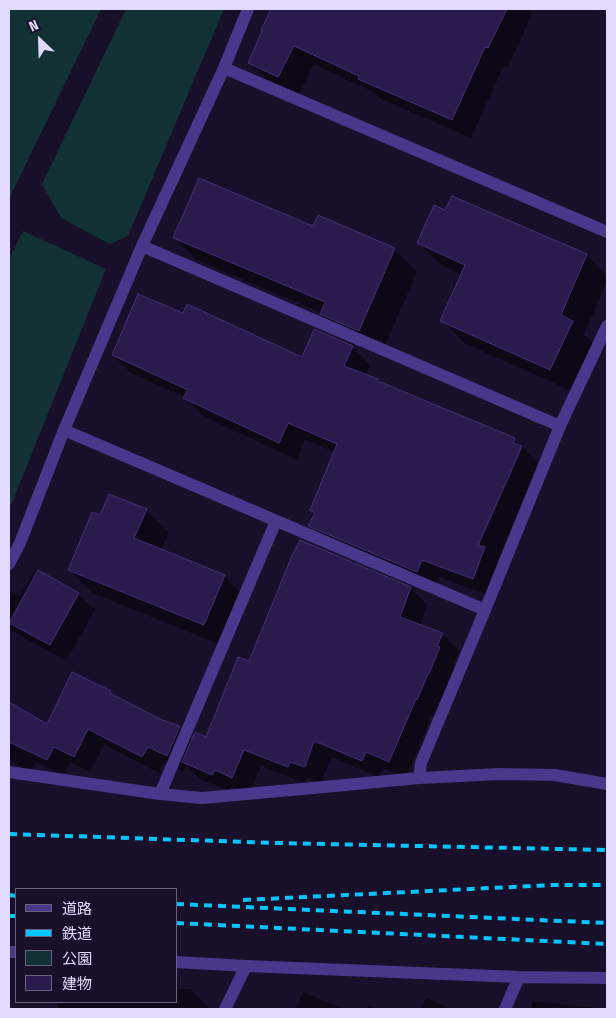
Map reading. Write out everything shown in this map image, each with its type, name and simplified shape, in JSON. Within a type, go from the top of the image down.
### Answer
[{"type":"street","points":[[9,564],[14,541],[64,430],[142,246],[224,68],[248,9]]},
{"type":"street","points":[[224,68],[607,232]]},
{"type":"street","points":[[142,246],[560,426]]},
{"type":"street","points":[[419,778],[420,763],[560,426],[607,326]]},
{"type":"street","points":[[64,430],[485,610]]},
{"type":"street","points":[[160,794],[276,521]]},
{"type":"street","points":[[9,772],[160,794],[202,798],[419,778],[500,774],[555,775],[607,784]]},
{"type":"street","points":[[178,962],[518,977],[607,978]]},
{"type":"street","points":[[225,1009],[246,966]]},
{"type":"street","points":[[505,1009],[518,977]]},
{"type":"green space","points":[[9,9],[101,9],[9,199]]},
{"type":"green space","points":[[126,9],[224,9],[128,236],[110,244],[61,218],[42,184]]},
{"type":"green space","points":[[23,231],[106,269],[12,503],[9,506],[9,259]]},
{"type":"building","points":[[271,9],[507,9],[488,48],[485,47],[452,120],[358,79],[359,76],[294,46],[278,77],[248,63]]},
{"type":"building","points":[[199,178],[313,226],[318,215],[395,248],[359,331],[320,314],[325,302],[173,238]]},
{"type":"building","points":[[452,196],[587,254],[561,315],[573,321],[550,370],[440,321],[465,265],[417,243],[434,205],[445,210]]},
{"type":"building","points":[[138,294],[183,313],[187,304],[302,357],[314,329],[353,346],[344,366],[515,438],[513,443],[522,446],[478,545],[485,547],[473,579],[422,560],[417,572],[308,526],[315,513],[310,510],[337,444],[288,423],[279,443],[183,398],[188,390],[112,355]]},
{"type":"building","points":[[109,494],[147,509],[134,538],[225,575],[204,625],[68,570],[92,512],[100,515]]},
{"type":"building","points":[[300,540],[411,587],[400,617],[443,633],[437,646],[440,647],[429,674],[389,762],[366,752],[362,761],[314,741],[305,767],[290,762],[288,767],[244,750],[232,778],[215,770],[212,775],[182,762],[195,732],[206,737],[238,657],[249,661]]},
{"type":"building","points":[[38,570],[79,593],[50,645],[9,623]]},
{"type":"building","points":[[72,672],[111,691],[110,693],[160,719],[180,726],[167,756],[148,747],[142,757],[88,729],[74,757],[54,747],[47,760],[9,742],[9,702],[47,724]]},
{"type":"railway","points":[[9,834],[277,843],[607,850]]},
{"type":"railway","points":[[243,900],[553,885],[607,885]]},
{"type":"railway","points":[[9,895],[15,896]]},
{"type":"railway","points":[[178,904],[607,923]]},
{"type":"railway","points":[[9,916],[15,916]]},
{"type":"railway","points":[[178,923],[607,944]]}]
